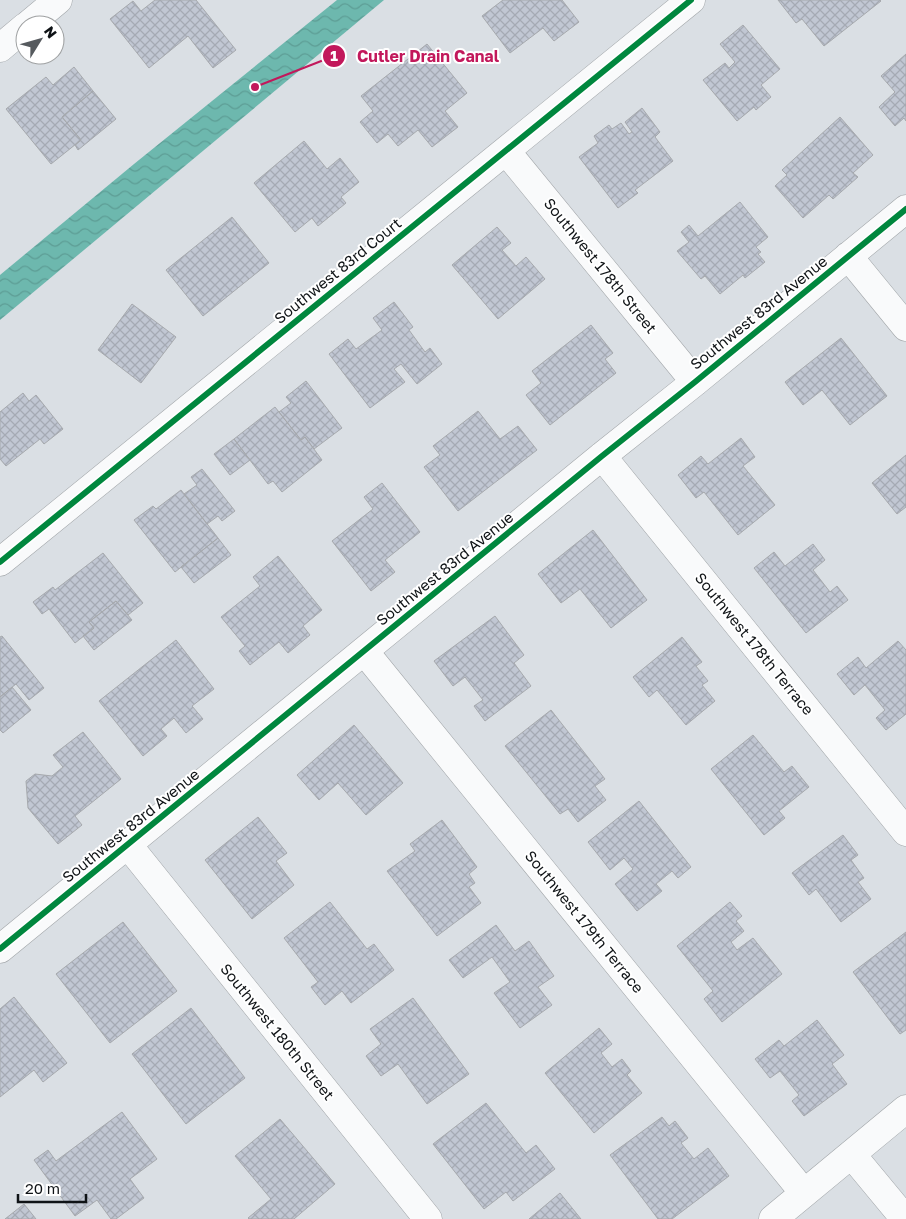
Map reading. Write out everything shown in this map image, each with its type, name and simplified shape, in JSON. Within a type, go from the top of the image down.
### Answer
[{"type":"street","points":[[13,33],[58,0]]},
{"type":"street","name":"Southwest 83rd Court","points":[[0,562],[691,0]]},
{"type":"street","name":"Southwest 178th Street","points":[[506,151],[695,382]]},
{"type":"street","name":"Southwest 83rd Avenue","points":[[0,949],[906,209]]},
{"type":"street","points":[[848,256],[906,327]]},
{"type":"street","name":"Southwest 178th Terrace","points":[[602,456],[906,832]]},
{"type":"street","name":"Southwest 179th Terrace","points":[[364,651],[804,1194]]},
{"type":"street","name":"Southwest 180th Street","points":[[128,845],[428,1219]]},
{"type":"street","points":[[773,1219],[906,1109]]},
{"type":"street","points":[[852,1155],[905,1219]]},
{"type":"water","points":[[337,0],[384,0],[0,320],[0,275]]},
{"type":"building","points":[[155,0],[196,0],[236,50],[213,68],[188,36],[149,68],[110,19],[133,1],[141,11]]},
{"type":"building","points":[[503,0],[562,0],[579,22],[554,41],[543,28],[510,53],[482,16]]},
{"type":"building","points":[[778,0],[881,1],[824,46],[802,19],[796,23]]},
{"type":"building","points":[[743,25],[780,69],[761,85],[771,97],[756,110],[754,107],[737,121],[703,80],[725,63],[729,68],[735,62],[720,44]]},
{"type":"building","points":[[427,44],[467,93],[445,111],[458,127],[432,147],[418,130],[398,146],[388,134],[377,143],[360,122],[373,111],[361,96]]},
{"type":"building","points":[[906,54],[906,121],[904,118],[895,126],[879,107],[895,92],[881,76]]},
{"type":"building","points":[[74,67],[93,91],[62,117],[81,140],[51,164],[6,109],[46,77],[53,85]]},
{"type":"building","points":[[93,91],[116,119],[78,150],[75,145],[81,140],[62,117]]},
{"type":"building","points":[[642,108],[660,132],[655,137],[673,161],[635,190],[638,193],[618,208],[579,157],[598,143],[594,136],[609,125],[612,129],[621,123],[629,134],[632,132],[625,122]]},
{"type":"building","points":[[840,117],[873,155],[853,173],[858,177],[833,199],[829,195],[803,218],[775,186],[787,175],[782,170]]},
{"type":"building","points":[[304,141],[327,169],[340,158],[359,182],[341,197],[346,203],[318,226],[312,218],[295,232],[254,183]]},
{"type":"building","points":[[740,202],[768,237],[756,247],[761,252],[758,254],[765,262],[745,278],[743,275],[720,294],[705,276],[701,279],[677,251],[689,242],[681,232],[689,225],[698,236]]},
{"type":"building","points":[[232,217],[269,263],[203,316],[166,270]]},
{"type":"building","points":[[497,227],[511,243],[502,250],[516,266],[526,257],[545,279],[498,319],[452,265]]},
{"type":"building","points":[[394,302],[413,327],[409,330],[425,352],[430,348],[442,364],[417,384],[401,364],[394,369],[405,382],[370,408],[329,354],[348,339],[356,349],[382,330],[373,318]]},
{"type":"building","points":[[132,304],[176,337],[141,383],[98,350]]},
{"type":"building","points":[[591,325],[613,353],[605,359],[616,373],[550,425],[526,395],[541,383],[532,371]]},
{"type":"building","points":[[841,338],[887,396],[850,425],[822,390],[803,405],[785,382]]},
{"type":"building","points":[[306,381],[342,428],[314,449],[305,437],[301,440],[279,412],[291,403],[286,397]]},
{"type":"building","points":[[23,393],[29,401],[36,395],[63,429],[44,444],[40,439],[6,466],[0,459],[0,412]]},
{"type":"building","points":[[275,407],[301,440],[305,437],[322,460],[282,492],[273,481],[268,484],[234,439]]},
{"type":"building","points":[[478,411],[500,439],[518,426],[537,450],[458,511],[424,467],[440,455],[433,446]]},
{"type":"building","points":[[741,438],[755,457],[743,466],[775,505],[738,535],[704,492],[696,498],[678,475],[701,456],[708,464]]},
{"type":"building","points":[[234,439],[250,460],[230,475],[214,454]]},
{"type":"building","points":[[906,455],[906,507],[897,514],[872,483]]},
{"type":"building","points":[[202,469],[235,511],[222,521],[218,516],[207,524],[184,494],[197,485],[191,477]]},
{"type":"building","points":[[382,483],[420,532],[385,560],[395,572],[371,591],[332,541],[373,509],[364,497]]},
{"type":"building","points":[[181,490],[218,538],[175,572],[134,520],[153,506],[156,509]]},
{"type":"building","points":[[593,530],[647,600],[611,628],[580,589],[561,603],[538,574]]},
{"type":"building","points":[[218,538],[231,555],[194,583],[181,567]]},
{"type":"building","points":[[813,544],[825,560],[813,570],[830,592],[837,586],[848,600],[806,633],[754,568],[774,552],[785,566]]},
{"type":"building","points":[[103,553],[143,603],[128,615],[116,601],[89,622],[94,628],[75,643],[49,609],[42,614],[33,602],[53,587],[55,590]]},
{"type":"building","points":[[278,556],[322,610],[303,626],[310,635],[288,653],[279,642],[250,665],[239,651],[245,646],[221,617],[260,586],[253,577]]},
{"type":"building","points":[[116,601],[132,620],[94,650],[83,636],[94,628],[89,622]]},
{"type":"building","points":[[495,616],[524,655],[514,663],[531,686],[485,721],[474,706],[483,700],[465,677],[453,686],[434,661]]},
{"type":"building","points":[[2,636],[44,688],[29,700],[16,684],[0,697],[0,637]]},
{"type":"building","points":[[682,637],[702,662],[696,666],[708,681],[702,685],[715,701],[686,725],[657,690],[649,697],[633,677]]},
{"type":"building","points":[[176,640],[214,689],[192,706],[203,719],[186,733],[174,718],[161,729],[167,736],[143,756],[99,701]]},
{"type":"building","points":[[898,641],[906,650],[906,714],[886,730],[876,718],[885,710],[865,685],[854,695],[837,674],[858,657],[866,668]]},
{"type":"building","points":[[12,687],[31,710],[3,733],[0,730],[0,697]]},
{"type":"building","points":[[551,710],[605,779],[595,786],[606,800],[578,822],[568,809],[560,814],[505,746]]},
{"type":"building","points":[[354,725],[403,783],[366,815],[338,783],[319,800],[297,775]]},
{"type":"building","points":[[83,732],[121,779],[75,816],[82,825],[58,844],[28,808],[26,781],[35,774],[52,776],[63,767],[53,755]]},
{"type":"building","points":[[753,735],[784,772],[792,766],[809,787],[779,811],[785,818],[764,835],[711,769]]},
{"type":"building","points":[[639,801],[691,867],[678,878],[672,871],[656,884],[662,891],[637,911],[615,884],[633,869],[624,858],[610,870],[588,842]]},
{"type":"building","points":[[258,817],[287,853],[276,861],[294,885],[252,919],[205,860]]},
{"type":"building","points":[[442,820],[477,867],[469,874],[475,883],[469,887],[481,903],[437,936],[387,871],[415,851],[410,844]]},
{"type":"building","points":[[843,835],[858,855],[851,860],[864,878],[858,882],[871,899],[841,922],[816,889],[809,895],[792,873]]},
{"type":"building","points":[[330,902],[367,949],[374,944],[394,970],[351,1003],[342,991],[325,1005],[311,987],[318,982],[284,938]]},
{"type":"building","points":[[730,902],[742,916],[736,921],[744,931],[731,942],[737,950],[753,938],[782,974],[722,1022],[704,999],[713,991],[677,946]]},
{"type":"building","points":[[123,922],[177,991],[110,1043],[56,974]]},
{"type":"building","points":[[496,925],[515,951],[529,941],[554,976],[538,987],[552,1005],[520,1028],[494,993],[510,982],[492,957],[463,978],[449,960]]},
{"type":"building","points":[[906,932],[906,1030],[900,1034],[853,972]]},
{"type":"building","points":[[14,997],[67,1063],[43,1082],[34,1070],[0,1097],[0,1009]]},
{"type":"building","points":[[413,998],[469,1074],[427,1104],[398,1064],[381,1076],[366,1056],[381,1044],[370,1029]]},
{"type":"building","points":[[191,1008],[245,1078],[186,1124],[132,1054]]},
{"type":"building","points":[[817,1020],[844,1055],[832,1064],[847,1084],[804,1116],[792,1101],[799,1095],[780,1071],[770,1078],[755,1059],[779,1040],[784,1046]]},
{"type":"building","points":[[599,1028],[612,1044],[601,1053],[612,1067],[622,1059],[631,1071],[627,1075],[642,1093],[594,1133],[545,1073]]},
{"type":"building","points":[[486,1103],[526,1153],[536,1145],[555,1169],[513,1201],[506,1192],[484,1209],[433,1144]]},
{"type":"building","points":[[122,1112],[157,1159],[130,1179],[144,1198],[116,1219],[111,1219],[97,1200],[75,1216],[34,1160],[48,1150],[56,1161]]},
{"type":"building","points":[[662,1117],[669,1126],[675,1121],[688,1138],[681,1143],[694,1159],[708,1148],[729,1176],[672,1219],[658,1219],[610,1155]]},
{"type":"building","points":[[280,1119],[335,1184],[294,1219],[249,1219],[271,1199],[235,1156]]},
{"type":"building","points":[[560,1193],[581,1219],[529,1219]]},
{"type":"building","points":[[24,1204],[36,1219],[5,1219]]},
{"type":"cycle path","points":[[0,562],[691,0]]},
{"type":"cycle path","points":[[0,949],[906,209]]},
{"type":"place","name":"Cutler Drain Canal","points":[[255,87]]}]
